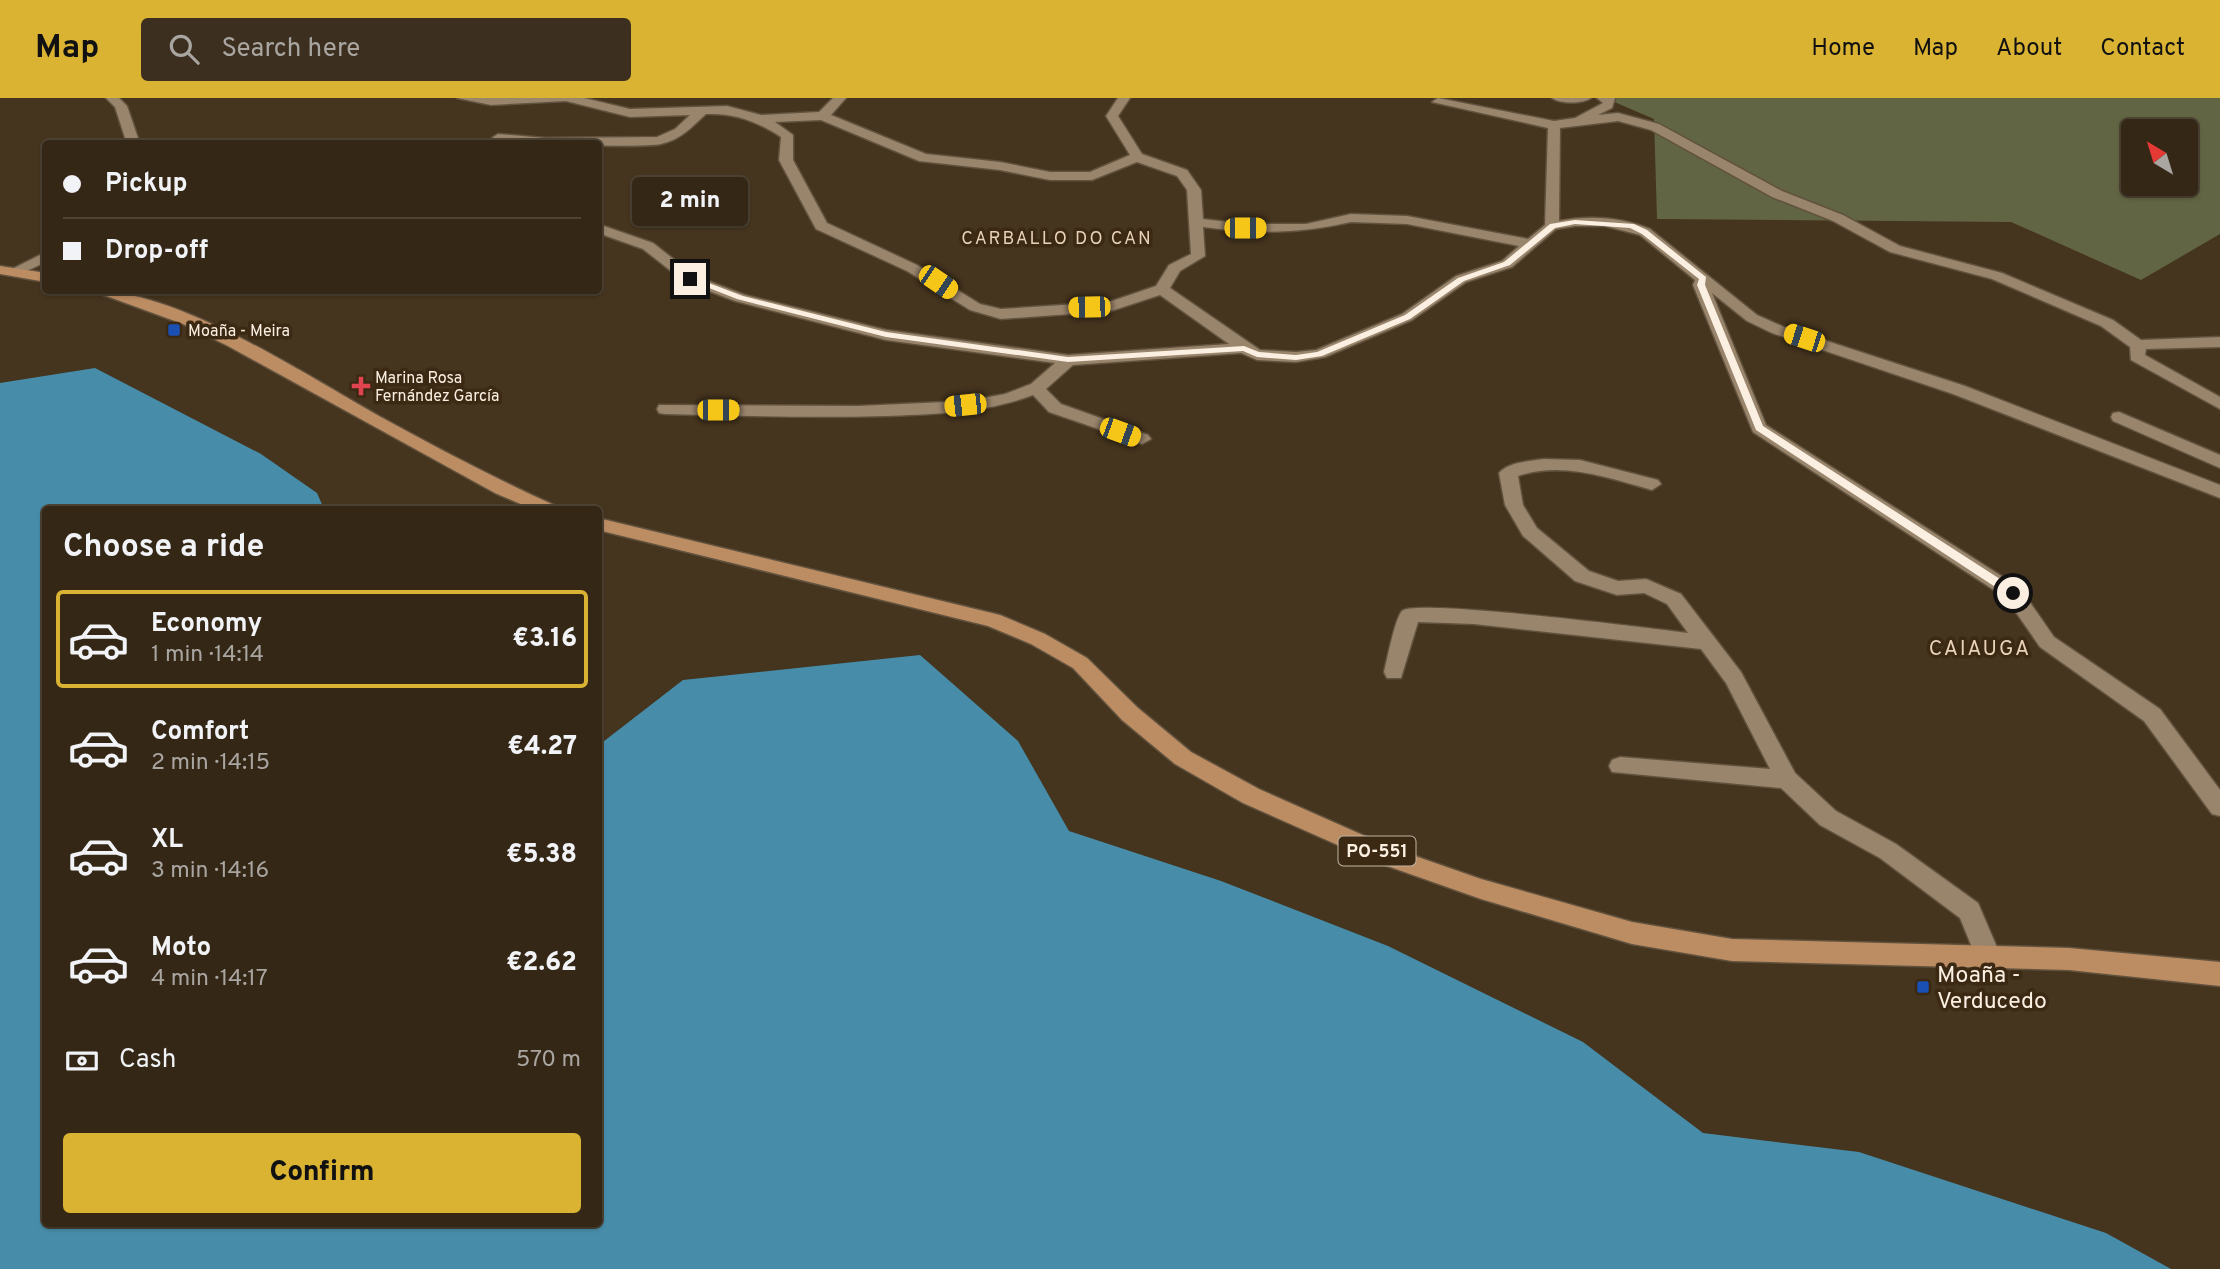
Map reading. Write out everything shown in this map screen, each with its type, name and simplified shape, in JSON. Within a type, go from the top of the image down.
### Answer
[{"type":"main road","points":[[4,271],[42,277]]},
{"type":"main road","points":[[108,294],[186,321],[209,332],[320,389],[447,463],[541,506]]},
{"type":"main road","name":"PO-551","points":[[602,525],[993,620],[1038,639],[1080,663],[1130,714],[1183,758],[1251,796],[1384,855],[1481,889],[1632,933],[1732,950],[2083,960],[2220,974]]},
{"type":"street","points":[[111,98],[121,106],[133,140]]},
{"type":"street","points":[[463,98],[491,101],[563,98]]},
{"type":"street","points":[[569,98],[630,113],[727,110],[761,120],[787,135],[786,160],[821,226],[848,241],[912,268],[975,307],[1001,314],[1111,306],[1162,289],[1174,268],[1198,256],[1194,190],[1182,173],[1137,157],[1112,116],[1124,98]]},
{"type":"street","points":[[823,116],[841,98]]},
{"type":"street","points":[[1558,98],[1585,98]]},
{"type":"street","points":[[1578,121],[1608,105],[1610,100],[1603,98]]},
{"type":"street","points":[[1438,102],[1554,125],[1618,117],[1655,127],[1777,194],[1838,218],[1895,249],[1997,276],[2107,323],[2138,345],[2220,342]]},
{"type":"street","points":[[602,142],[659,141],[678,132],[702,111]]},
{"type":"street","points":[[761,120],[823,116],[924,158],[1000,166],[1050,176],[1092,176],[1137,157]]},
{"type":"street","points":[[1552,226],[1554,125]]},
{"type":"street","points":[[498,138],[522,140]]},
{"type":"street","points":[[1196,222],[1245,228],[1306,228],[1351,218],[1406,219],[1531,244]]},
{"type":"street","points":[[1162,289],[1257,355],[1296,358],[1319,354],[1408,317],[1448,287],[1507,264],[1552,226],[1609,229],[1631,226],[1644,232],[1752,318],[1779,330],[1959,390],[2220,492]]},
{"type":"street","points":[[602,229],[648,246],[690,279],[740,298],[886,335],[1068,359],[1244,348]]},
{"type":"street","points":[[4,271],[42,257]]},
{"type":"street","points":[[1703,279],[1701,285],[1759,428],[2013,593],[2047,642],[2152,715],[2220,807]]},
{"type":"street","points":[[2138,345],[2137,357],[2220,404]]},
{"type":"street","points":[[665,409],[926,409],[985,403],[1036,389],[1068,359]]},
{"type":"street","points":[[1036,389],[1055,408],[1142,439]]},
{"type":"street","points":[[2119,417],[2220,461]]},
{"type":"street","points":[[1652,484],[1578,464],[1523,467],[1508,473],[1514,505],[1530,532],[1583,576],[1616,588],[1646,586],[1674,599],[1734,678],[1787,779],[1828,818],[1888,850],[1969,911],[1989,959]]},
{"type":"street","points":[[1394,672],[1410,615],[1474,617],[1707,642]]},
{"type":"street","points":[[1620,766],[1787,779]]},
{"type":"green space","points":[[1605,98],[2220,98],[2220,234],[2141,280],[2011,222],[1657,219],[1654,119]]},
{"type":"water","points":[[95,368],[261,454],[317,493],[323,506],[42,506],[42,1227],[602,1227],[602,743],[683,680],[920,655],[1018,741],[1069,831],[1221,881],[1388,946],[1583,1042],[1703,1133],[1859,1152],[2106,1233],[2171,1269],[0,1269],[0,383]]},
{"type":"place","name":"Moaña - Meira","points":[[174,330]]},
{"type":"place","name":"Marina Rosa Fernández García","points":[[361,386]]},
{"type":"place","name":"Moaña - Verducedo","points":[[1923,987]]},
{"type":"district","name":"CARBALLO DO CAN","points":[[1057,238]]},
{"type":"district","name":"CAIAUGA","points":[[1980,648]]},
{"type":"route","points":[[690,279],[740,298],[886,335],[1068,359],[1244,348],[1257,355],[1296,358],[1319,354],[1408,317],[1461,279],[1507,264],[1552,226],[1575,222],[1605,222],[1631,226],[1644,232],[1703,279],[1701,285],[1759,428],[2013,593]]}]
